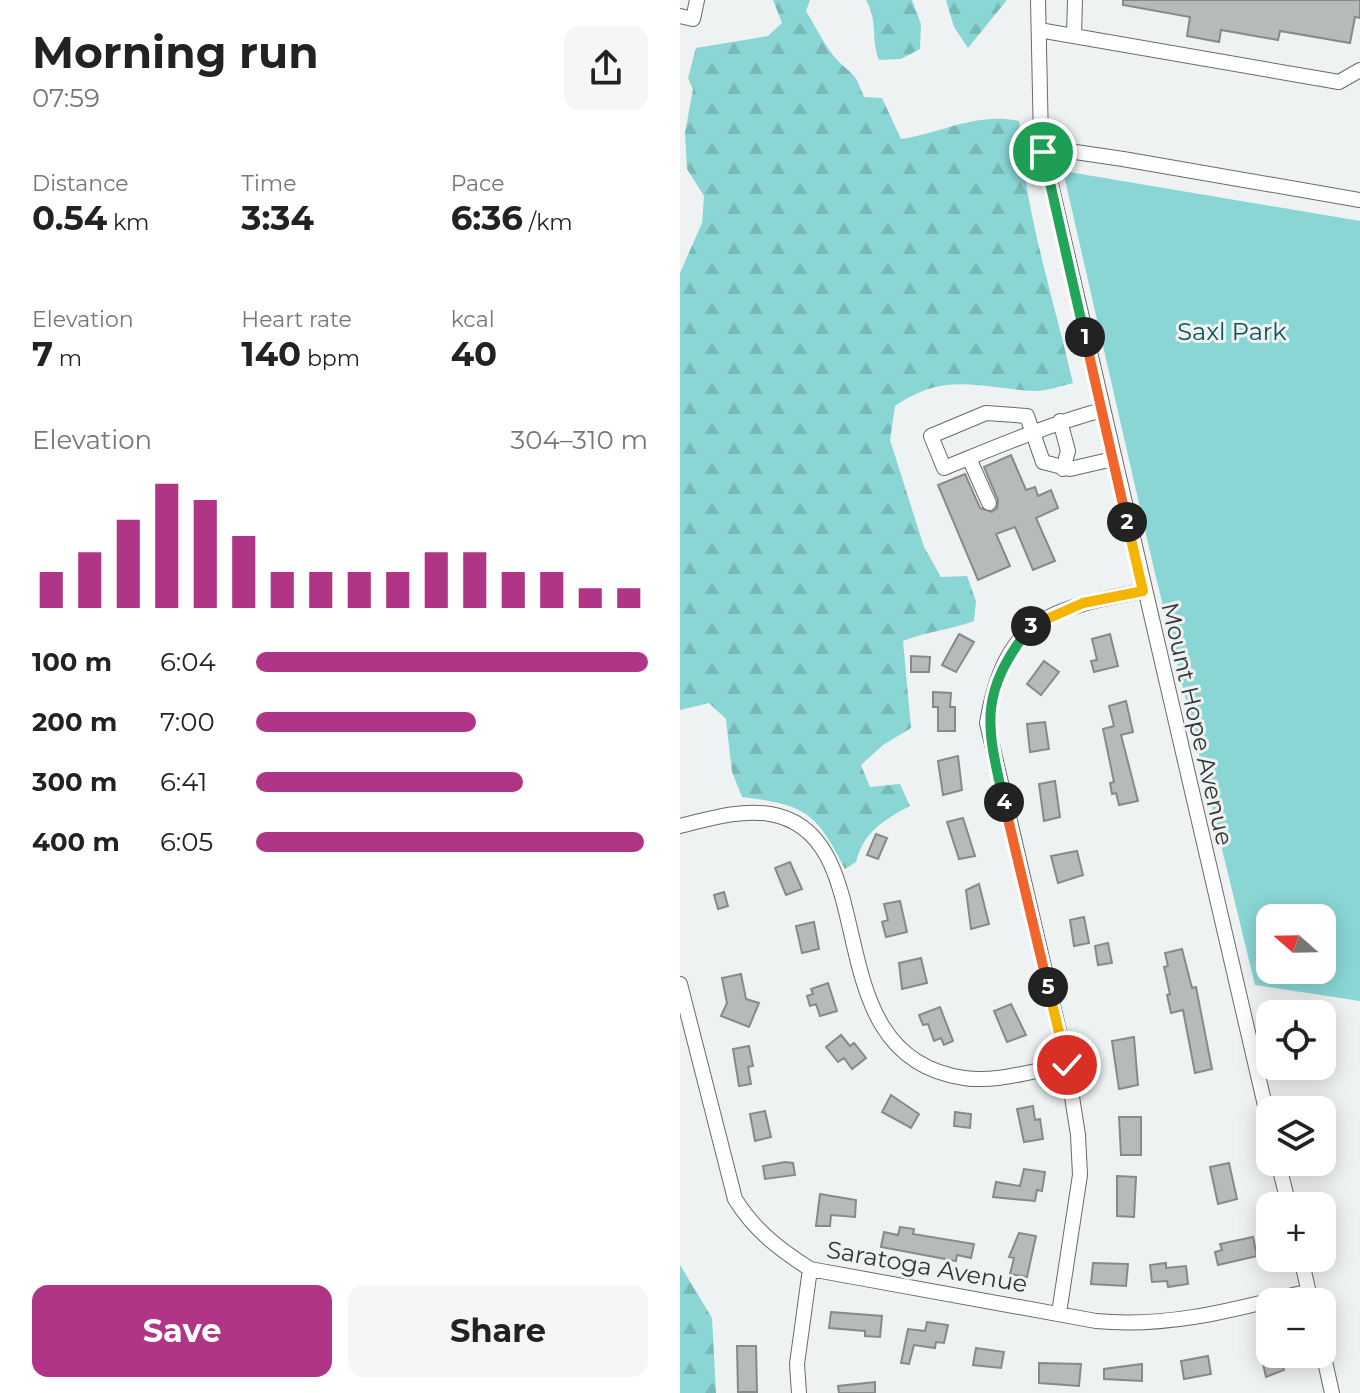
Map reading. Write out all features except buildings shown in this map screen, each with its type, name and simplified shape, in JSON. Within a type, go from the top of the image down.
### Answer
[{"type":"street","points":[[680,16],[693,19],[697,0]]},
{"type":"street","name":"Mount Hope Avenue","points":[[1038,0],[1043,152],[1263,1096]]},
{"type":"street","points":[[1074,35],[1075,0]]},
{"type":"street","points":[[1039,30],[1339,82],[1360,70]]},
{"type":"street","points":[[1043,152],[1062,150],[1123,159],[1360,200]]},
{"type":"street","points":[[1102,410],[1060,421],[1032,432],[944,468],[931,436],[986,413],[1027,416],[1032,432],[1043,462],[1063,469],[1113,459]]},
{"type":"street","points":[[1060,421],[1068,451],[1063,469]]},
{"type":"street","points":[[969,458],[989,503]]},
{"type":"street","points":[[1059,1313],[1080,1175],[1067,1065],[987,723],[1001,670],[1034,623],[1083,603],[1143,591]]},
{"type":"street","points":[[680,826],[737,813],[772,814],[790,822],[821,844],[839,885],[870,1005],[883,1030],[900,1050],[921,1063],[941,1073],[982,1080],[1067,1065]]},
{"type":"street","name":"Saratoga Avenue","points":[[680,984],[735,1199],[751,1224],[778,1248],[810,1269],[1139,1325],[1256,1306]]},
{"type":"street","points":[[799,1393],[798,1351],[810,1269]]},
{"type":"street","points":[[1326,1368],[1332,1393]]},
{"type":"green space","points":[[773,0],[810,0],[806,11],[825,43],[854,76],[864,97],[882,98],[901,139],[974,121],[1019,121],[1033,220],[1073,383],[1035,391],[947,385],[930,388],[895,406],[890,440],[924,547],[941,577],[967,576],[976,601],[974,621],[903,641],[911,728],[883,745],[861,765],[870,787],[900,784],[910,806],[876,828],[864,843],[856,862],[845,869],[826,835],[807,815],[781,804],[742,797],[732,772],[726,719],[709,703],[680,710],[680,273],[702,223],[704,196],[687,169],[685,133],[693,89],[688,78],[696,48],[768,36],[782,23]]},
{"type":"green space","points":[[866,0],[912,0],[921,24],[920,49],[901,59],[879,60],[872,16]]},
{"type":"green space","points":[[946,0],[1007,0],[968,48],[954,27]]},
{"type":"green space","name":"Saxl Park","points":[[1063,171],[1360,221],[1360,1001],[1255,985],[1154,569]]},
{"type":"green space","points":[[680,1265],[712,1318],[716,1393],[680,1393]]},
{"type":"route","points":[[1043,152],[1143,591],[1083,603],[1034,623],[1001,670],[987,723],[1067,1065]]}]
